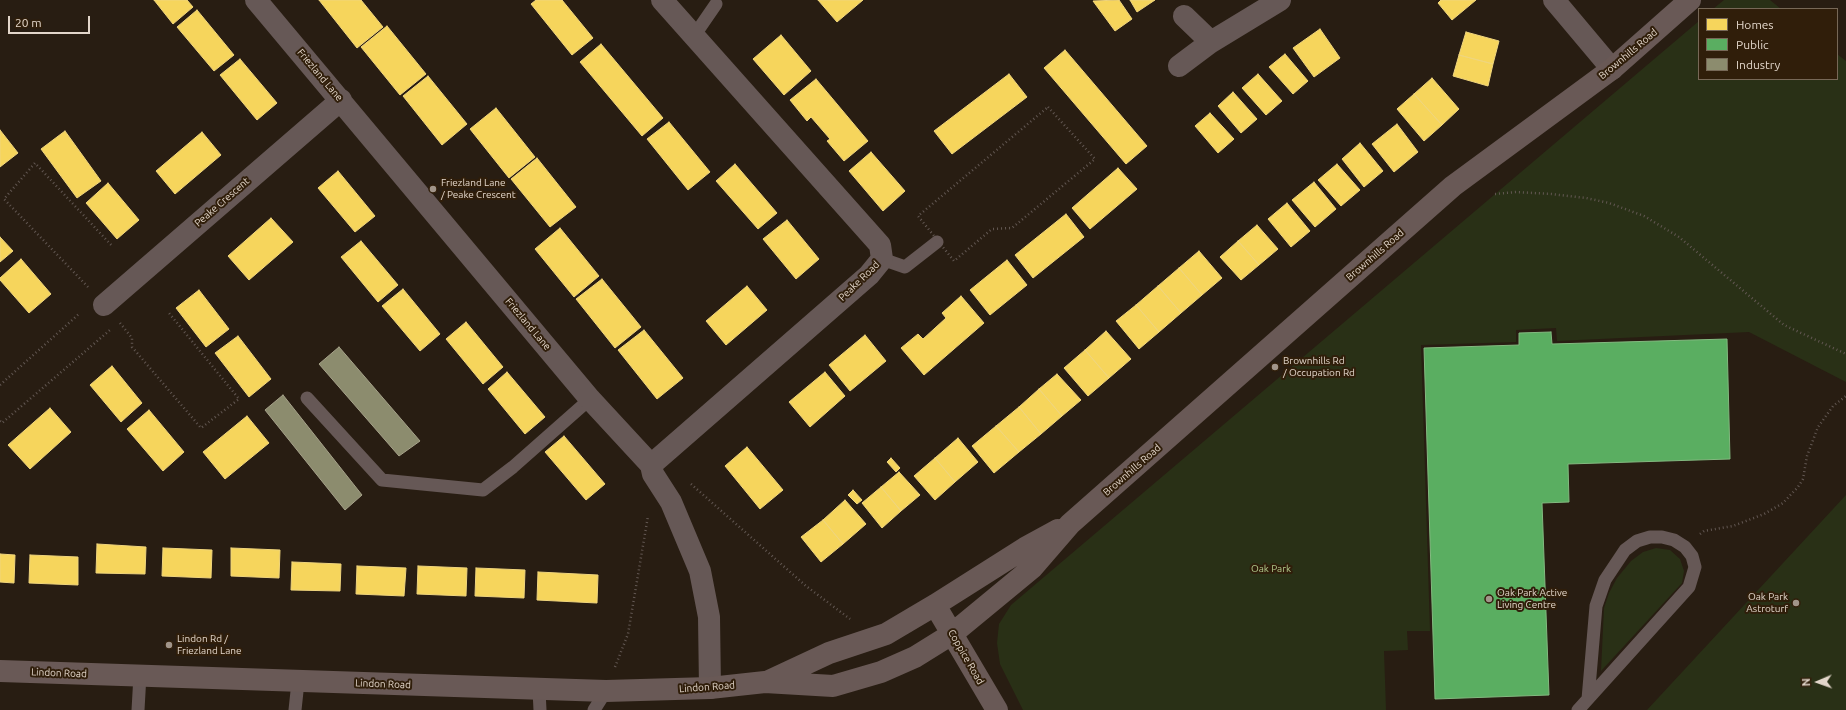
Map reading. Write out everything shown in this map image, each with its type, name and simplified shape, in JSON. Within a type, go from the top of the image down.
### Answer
[{"type":"main road","name":"Brownhills Road","points":[[952,634],[1032,568],[1070,524],[1453,186],[1612,69],[1690,0]]},
{"type":"main road","name":"Brownhills Road","points":[[936,605],[1025,548],[1070,524]]},
{"type":"main road","name":"Lindon Road","points":[[765,682],[829,653],[886,634],[936,605]]},
{"type":"main road","name":"Coppice Road","points":[[936,605],[997,710]]},
{"type":"main road","name":"Lindon Road","points":[[0,671],[298,682],[540,700],[606,691],[710,688],[765,682],[833,686],[881,672],[915,657],[952,634]]},
{"type":"street","name":"Friezland Lane","points":[[256,0],[590,399],[652,470],[671,502],[700,571],[709,617],[710,688]]},
{"type":"street","name":"Peake Road","points":[[652,470],[869,275],[882,259],[880,245],[662,0]]},
{"type":"street","points":[[1179,66],[1211,42],[1280,0]]},
{"type":"street","points":[[1554,0],[1612,69]]},
{"type":"street","points":[[1184,16],[1211,42]]},
{"type":"street","name":"Peake Crescent","points":[[95,306],[341,100]]},
{"type":"lane","points":[[694,36],[716,4]]},
{"type":"lane","points":[[882,259],[905,267],[937,242]]},
{"type":"lane","points":[[307,398],[382,480],[483,490],[514,467],[590,399]]},
{"type":"lane","points":[[1578,710],[1588,699],[1689,587],[1695,567],[1692,556],[1685,547],[1674,540],[1662,537],[1650,537],[1637,542],[1625,550],[1605,580],[1596,606],[1588,699]]},
{"type":"lane","points":[[138,710],[140,675]]},
{"type":"lane","points":[[295,710],[298,682]]},
{"type":"lane","points":[[594,710],[606,691]]},
{"type":"path","points":[[1048,107],[1095,159],[1012,228],[992,229],[954,261],[937,242],[918,216],[1048,107]]},
{"type":"path","points":[[1495,194],[1516,192],[1572,196],[1609,204],[1644,216],[1679,237],[1784,325],[1846,354]]},
{"type":"path","points":[[0,385],[95,306]]},
{"type":"path","points":[[0,421],[2,423],[113,327]]},
{"type":"path","points":[[1685,547],[1704,531],[1733,526],[1764,514],[1783,503],[1798,487],[1803,478],[1807,456],[1818,427],[1834,406],[1846,396]]},
{"type":"path","points":[[606,691],[628,634],[647,532],[652,470]]},
{"type":"path","points":[[671,502],[691,484],[806,586],[854,622]]},
{"type":"green space","points":[[1724,0],[1770,0],[1780,8],[1714,8]]},
{"type":"green space","name":"Oak Park","points":[[1698,22],[1698,80],[1838,80],[1838,55],[1846,61],[1846,382],[1749,332],[1557,341],[1556,328],[1516,330],[1516,342],[1421,345],[1430,631],[1407,631],[1408,650],[1384,651],[1386,710],[1023,710],[1000,664],[997,643],[999,624],[1011,605]]},
{"type":"green space","name":"Oak Park Astroturf","points":[[1846,495],[1846,710],[1647,710]]},
{"type":"green space","points":[[1656,548],[1670,550],[1680,559],[1684,571],[1682,583],[1601,671],[1604,608],[1609,593],[1617,578],[1631,561],[1643,552]]},
{"type":"building: Homes","points":[[154,0],[187,0],[193,7],[173,24]]},
{"type":"building: Homes","points":[[319,0],[361,0],[383,27],[357,48]]},
{"type":"building: Homes","points":[[536,0],[562,0],[593,38],[572,55],[531,4]]},
{"type":"building: Homes","points":[[818,0],[863,0],[837,22]]},
{"type":"building: Homes","points":[[1119,0],[1132,19],[1115,31],[1093,1]]},
{"type":"building: Homes","points":[[1130,0],[1155,0],[1137,12]]},
{"type":"building: Homes","points":[[1441,0],[1476,0],[1452,20],[1438,3]]},
{"type":"building: Homes","points":[[197,10],[234,55],[214,71],[177,27]]},
{"type":"building: Homes","points":[[387,26],[426,74],[400,95],[361,47]]},
{"type":"building: Homes","points":[[1320,29],[1340,58],[1314,77],[1293,48]]},
{"type":"building: Homes","points":[[1466,32],[1499,41],[1493,64],[1459,55]]},
{"type":"building: Homes","points":[[781,35],[811,71],[784,95],[753,59]]},
{"type":"building: Homes","points":[[601,44],[663,118],[642,136],[580,62]]},
{"type":"building: Homes","points":[[1065,50],[1147,146],[1126,164],[1044,68]]},
{"type":"building: Homes","points":[[1285,54],[1308,81],[1293,94],[1269,67]]},
{"type":"building: Homes","points":[[1459,55],[1493,64],[1488,86],[1453,76]]},
{"type":"building: Homes","points":[[240,59],[277,103],[257,120],[220,75]]},
{"type":"building: Homes","points":[[1009,74],[1027,97],[952,154],[934,131]]},
{"type":"building: Homes","points":[[1258,74],[1282,101],[1266,115],[1242,88]]},
{"type":"building: Homes","points":[[428,76],[467,124],[442,145],[403,96]]},
{"type":"building: Homes","points":[[1432,78],[1459,109],[1442,125],[1414,94]]},
{"type":"building: Homes","points":[[816,79],[868,141],[844,161],[827,141],[830,139],[811,117],[807,121],[790,100]]},
{"type":"building: Homes","points":[[1233,92],[1257,119],[1241,133],[1218,106]]},
{"type":"building: Homes","points":[[1414,94],[1442,125],[1424,141],[1397,109]]},
{"type":"building: Homes","points":[[496,108],[535,157],[509,178],[470,129]]},
{"type":"building: Homes","points":[[1210,113],[1234,139],[1218,153],[1195,126]]},
{"type":"building: Homes","points":[[669,122],[710,172],[688,190],[647,139]]},
{"type":"building: Homes","points":[[1397,124],[1418,152],[1394,172],[1372,144]]},
{"type":"building: Homes","points":[[0,130],[18,153],[0,167]]},
{"type":"building: Homes","points":[[65,131],[101,181],[77,198],[41,149]]},
{"type":"building: Homes","points":[[202,132],[221,155],[175,194],[156,171]]},
{"type":"building: Homes","points":[[1360,143],[1383,171],[1364,187],[1342,159]]},
{"type":"building: Homes","points":[[871,152],[905,191],[883,211],[849,171]]},
{"type":"building: Homes","points":[[537,158],[576,207],[550,227],[511,179]]},
{"type":"building: Homes","points":[[735,164],[777,213],[758,229],[716,181]]},
{"type":"building: Homes","points":[[1337,164],[1360,190],[1341,206],[1318,180]]},
{"type":"building: Homes","points":[[1118,168],[1137,189],[1090,229],[1072,208]]},
{"type":"building: Homes","points":[[338,171],[375,216],[355,232],[318,188]]},
{"type":"building: Homes","points":[[1314,182],[1336,209],[1315,227],[1292,200]]},
{"type":"building: Homes","points":[[108,183],[139,220],[117,239],[86,203]]},
{"type":"building: Homes","points":[[1287,203],[1310,231],[1291,247],[1268,219]]},
{"type":"building: Homes","points":[[1066,214],[1084,237],[1033,278],[1015,255]]},
{"type":"building: Homes","points":[[271,218],[293,242],[249,280],[228,256]]},
{"type":"building: Homes","points":[[787,220],[819,259],[796,279],[763,239]]},
{"type":"building: Homes","points":[[1257,225],[1278,249],[1259,265],[1238,241]]},
{"type":"building: Homes","points":[[560,228],[599,276],[574,297],[535,249]]},
{"type":"building: Homes","points":[[0,237],[13,251],[0,262]]},
{"type":"building: Homes","points":[[361,241],[398,285],[378,302],[341,257]]},
{"type":"building: Homes","points":[[1238,241],[1259,265],[1241,280],[1220,257]]},
{"type":"building: Homes","points":[[1199,251],[1222,278],[1202,295],[1179,268]]},
{"type":"building: Homes","points":[[21,259],[51,294],[29,313],[0,280],[0,278]]},
{"type":"building: Homes","points":[[1007,260],[1027,285],[990,315],[970,290]]},
{"type":"building: Homes","points":[[1179,268],[1202,295],[1181,313],[1158,286]]},
{"type":"building: Homes","points":[[602,279],[641,327],[615,348],[576,299]]},
{"type":"building: Homes","points":[[747,286],[767,310],[726,345],[706,321]]},
{"type":"building: Homes","points":[[1158,286],[1181,313],[1159,332],[1136,305]]},
{"type":"building: Homes","points":[[403,289],[440,334],[420,351],[382,306]]},
{"type":"building: Homes","points":[[199,290],[229,329],[206,347],[176,308]]},
{"type":"building: Homes","points":[[961,296],[984,323],[924,375],[901,348],[918,334],[923,339],[946,318],[942,313]]},
{"type":"building: Homes","points":[[1136,305],[1159,332],[1139,349],[1116,321]]},
{"type":"building: Homes","points":[[466,322],[503,367],[483,384],[446,339]]},
{"type":"building: Homes","points":[[644,330],[683,378],[657,399],[618,350]]},
{"type":"building: Homes","points":[[1106,331],[1131,359],[1109,378],[1085,350]]},
{"type":"building: Homes","points":[[865,335],[886,361],[850,391],[829,365]]},
{"type":"building: Homes","points":[[238,336],[271,379],[249,397],[215,353]]},
{"type":"building: Homes","points":[[1085,350],[1109,378],[1088,396],[1064,368]]},
{"type":"building: Homes","points":[[112,366],[142,403],[121,422],[90,385]]},
{"type":"building: Homes","points":[[507,372],[545,417],[525,434],[488,389]]},
{"type":"building: Homes","points":[[825,372],[845,396],[810,427],[789,402]]},
{"type":"building: Homes","points":[[1057,374],[1081,400],[1062,416],[1039,389]]},
{"type":"building: Homes","points":[[1039,389],[1062,416],[1041,434],[1019,407]]},
{"type":"building: Homes","points":[[1019,407],[1041,434],[1019,452],[996,426]]},
{"type":"building: Homes","points":[[50,408],[71,432],[30,469],[8,445]]},
{"type":"building: Homes","points":[[149,410],[184,452],[163,471],[127,429]]},
{"type":"building: Homes","points":[[247,416],[269,443],[225,479],[203,452]]},
{"type":"building: Homes","points":[[996,426],[1019,452],[994,473],[972,446]]},
{"type":"building: Homes","points":[[564,436],[605,484],[586,500],[545,452]]},
{"type":"building: Homes","points":[[958,438],[978,462],[955,482],[935,458]]},
{"type":"building: Homes","points":[[747,447],[783,490],[760,509],[725,466]]},
{"type":"building: Homes","points":[[891,458],[900,468],[896,472],[887,462]]},
{"type":"building: Homes","points":[[935,458],[955,482],[935,500],[914,476]]},
{"type":"building: Homes","points":[[899,472],[920,495],[901,511],[881,487]]},
{"type":"building: Homes","points":[[881,487],[901,511],[882,528],[862,503]]},
{"type":"building: Homes","points":[[853,490],[862,500],[857,504],[848,495]]},
{"type":"building: Homes","points":[[845,500],[866,524],[843,544],[823,520]]},
{"type":"building: Homes","points":[[823,520],[843,544],[821,562],[801,537]]},
{"type":"building: Homes","points":[[97,544],[146,547],[145,574],[96,573]]},
{"type":"building: Homes","points":[[163,548],[212,550],[211,578],[162,576]]},
{"type":"building: Homes","points":[[231,548],[280,550],[279,578],[231,576]]},
{"type":"building: Homes","points":[[0,554],[15,555],[14,583],[0,582]]},
{"type":"building: Homes","points":[[30,555],[78,557],[78,585],[29,583]]},
{"type":"building: Homes","points":[[292,562],[341,564],[340,591],[291,590]]},
{"type":"building: Homes","points":[[357,566],[406,568],[404,596],[356,594]]},
{"type":"building: Homes","points":[[418,566],[467,568],[466,596],[417,594]]},
{"type":"building: Homes","points":[[476,568],[525,570],[524,598],[475,596]]},
{"type":"building: Homes","points":[[538,572],[598,575],[597,603],[537,600]]},
{"type":"building: Public","name":"Oak Park Active Living Centre","points":[[1551,332],[1552,344],[1727,339],[1730,459],[1568,464],[1569,502],[1542,503],[1549,695],[1435,699],[1424,348],[1519,345],[1519,333]]},
{"type":"building: Industry","points":[[339,347],[420,441],[399,456],[319,364]]},
{"type":"building: Industry","points":[[283,395],[362,495],[345,510],[265,410]]},
{"type":"place","name":"Friezland Lane / Peake Crescent","points":[[433,189]]},
{"type":"place","name":"Brownhills Rd / Occupation Rd","points":[[1275,367]]},
{"type":"place","name":"Oak Park Active Living Centre","points":[[1489,599]]},
{"type":"place","name":"Oak Park Astroturf","points":[[1796,603]]},
{"type":"place","name":"Lindon Rd / Friezland Lane","points":[[169,645]]}]
